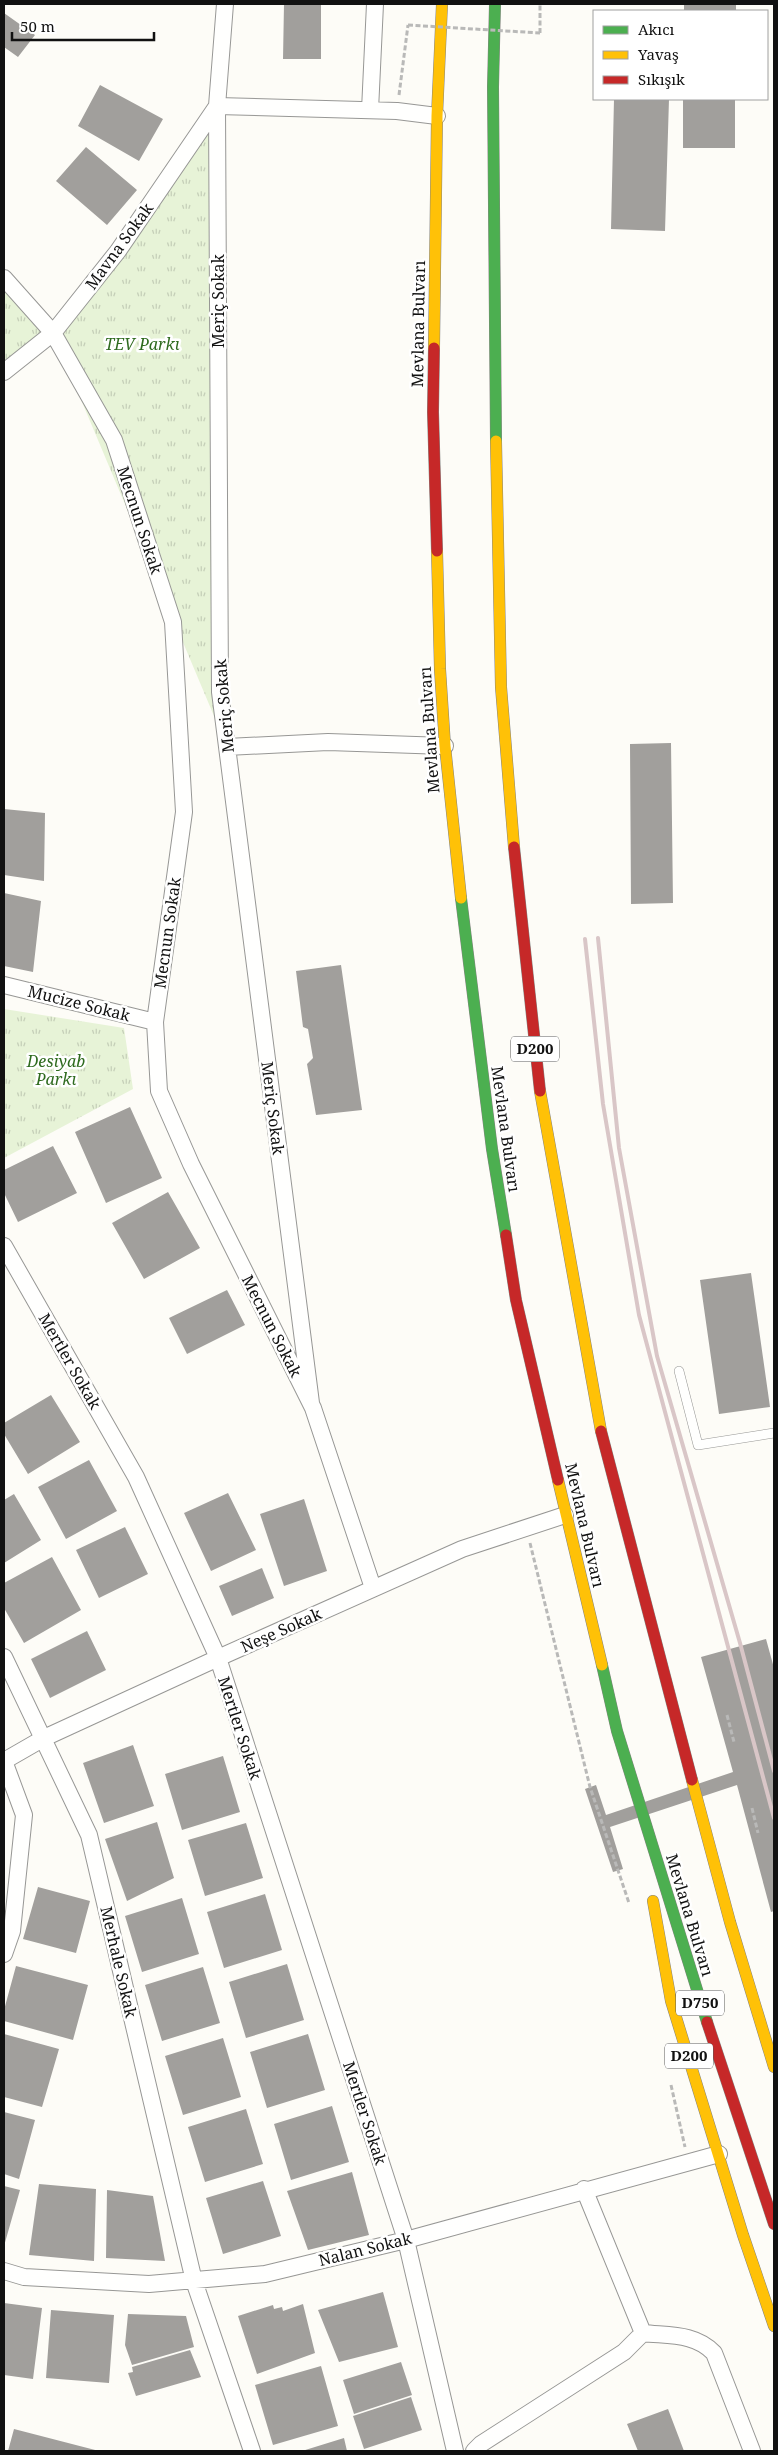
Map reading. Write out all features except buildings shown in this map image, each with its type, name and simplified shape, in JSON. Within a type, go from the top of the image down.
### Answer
[{"type":"highway","name":"Mevlana Bulvarı","points":[[442,4],[437,116],[433,412],[437,586],[445,746],[468,969],[492,1149],[516,1300],[565,1515],[630,1780],[720,2068],[774,2224]]},
{"type":"highway","name":"D200","points":[[495,4],[494,358],[501,687],[514,855],[541,1098],[597,1412],[622,1516],[723,1895],[774,2067]]},
{"type":"highway","points":[[630,1780],[646,1866]]},
{"type":"highway","name":"D200","points":[[650,1885],[671,2001],[774,2326]]},
{"type":"street","name":"Meriç Sokak","points":[[224,4],[217,106],[220,692],[311,1403]]},
{"type":"street","points":[[370,110],[374,4]]},
{"type":"street","points":[[217,106],[397,111],[437,116]]},
{"type":"street","name":"Mavna Sokak","points":[[4,372],[53,333],[118,251],[217,106]]},
{"type":"street","name":"Mecnun Sokak","points":[[4,278],[53,333],[114,440],[173,622],[184,812],[155,1022],[159,1091],[191,1164],[311,1403],[373,1588]]},
{"type":"street","points":[[227,747],[328,742],[445,746]]},
{"type":"street","name":"Mucize Sokak","points":[[4,985],[155,1022]]},
{"type":"street","name":"Mertler Sokak","points":[[4,1246],[136,1477],[218,1658],[406,2240],[455,2451]]},
{"type":"street","name":"Neşe Sokak","points":[[4,1761],[44,1738],[373,1588],[462,1549],[565,1515]]},
{"type":"street","name":"Merhale Sokak","points":[[4,1657],[89,1836],[194,2281],[252,2451]]},
{"type":"street","points":[[4,1761],[24,1815],[12,1931],[4,1954]]},
{"type":"street","name":"Nalan Sokak","points":[[4,2271],[24,2277],[149,2284],[265,2274],[406,2240],[719,2154]]},
{"type":"street","points":[[584,2190],[643,2333]]},
{"type":"street","points":[[474,2451],[481,2444],[624,2352],[643,2333]]},
{"type":"street","points":[[643,2333],[691,2338],[704,2342],[714,2353],[752,2451]]},
{"type":"lane","points":[[679,1371],[698,1445],[774,1433]]},
{"type":"path","points":[[397,111],[408,25],[540,33],[540,4]]},
{"type":"path","points":[[526,1528],[539,1570],[590,1787],[618,1870]]},
{"type":"path","points":[[727,1716],[734,1742]]},
{"type":"path","points":[[752,1808],[758,1833]]},
{"type":"green space","name":"TEV Parkı","points":[[217,106],[227,747],[53,333]]},
{"type":"green space","points":[[4,285],[53,333],[4,373]]},
{"type":"green space","name":"Desiyab Parkı","points":[[4,1009],[124,1028],[133,1089],[4,1158]]},
{"type":"railway","points":[[598,938],[619,1148],[657,1356],[740,1643],[774,1771]]},
{"type":"railway","points":[[585,939],[603,1104],[639,1315],[774,1818]]},
{"type":"traffic: fast","points":[[495,4],[493,87],[496,441]]},
{"type":"traffic: fast","points":[[461,898],[492,1149],[506,1235]]},
{"type":"traffic: fast","points":[[602,1665],[617,1731],[707,2022]]},
{"type":"traffic: slow","points":[[434,348],[437,116],[442,4]]},
{"type":"traffic: slow","points":[[496,441],[501,687],[514,847]]},
{"type":"traffic: slow","points":[[437,551],[440,669],[445,746],[461,898]]},
{"type":"traffic: slow","points":[[540,1091],[601,1431]]},
{"type":"traffic: slow","points":[[558,1480],[602,1665]]},
{"type":"traffic: slow","points":[[692,1780],[730,1922],[774,2067]]},
{"type":"traffic: slow","points":[[653,1901],[671,2001],[743,2235],[774,2326]]},
{"type":"traffic: jam","points":[[434,348],[433,412],[437,551]]},
{"type":"traffic: jam","points":[[514,847],[540,1091]]},
{"type":"traffic: jam","points":[[506,1235],[516,1300],[558,1480]]},
{"type":"traffic: jam","points":[[601,1431],[692,1780]]},
{"type":"traffic: jam","points":[[707,2022],[774,2224]]}]
